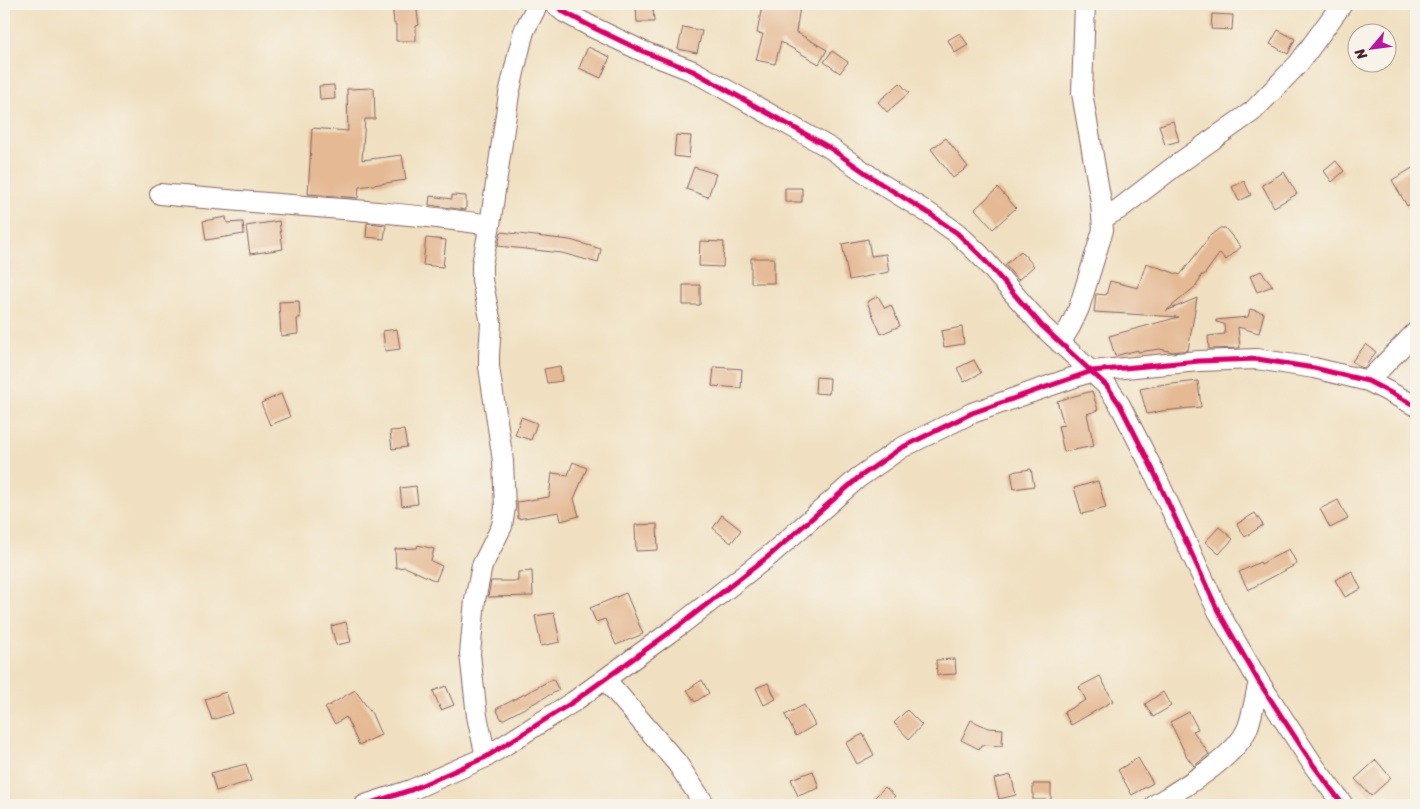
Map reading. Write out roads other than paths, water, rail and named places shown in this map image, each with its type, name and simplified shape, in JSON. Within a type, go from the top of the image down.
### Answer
[{"type":"street","points":[[486,757],[477,716],[470,654],[475,600],[482,566],[502,526],[505,508],[503,461],[488,355],[491,323],[482,280],[482,264],[490,225],[509,94],[524,31],[538,4]]},
{"type":"street","points":[[554,4],[564,12],[590,26],[642,51],[693,71],[830,148],[957,233],[980,255],[1042,326],[1107,386],[1120,405],[1153,470],[1218,611],[1259,682],[1314,766],[1343,805]]},
{"type":"street","points":[[1060,343],[1079,308],[1100,243],[1103,218],[1082,93],[1086,28],[1085,4]]},
{"type":"street","points":[[1103,218],[1119,209],[1175,166],[1253,111],[1299,63],[1342,4]]},
{"type":"street","points":[[160,194],[238,202],[341,208],[490,225]]},
{"type":"street","points":[[1368,381],[1416,332]]},
{"type":"street","points":[[366,805],[411,790],[486,757],[573,702],[680,625],[770,554],[858,478],[900,448],[972,413],[1092,371],[1199,361],[1258,359],[1314,368],[1368,381],[1416,406]]},
{"type":"street","points":[[605,679],[677,763],[705,805]]},
{"type":"street","points":[[1155,805],[1225,758],[1241,741],[1248,727],[1259,682]]}]
